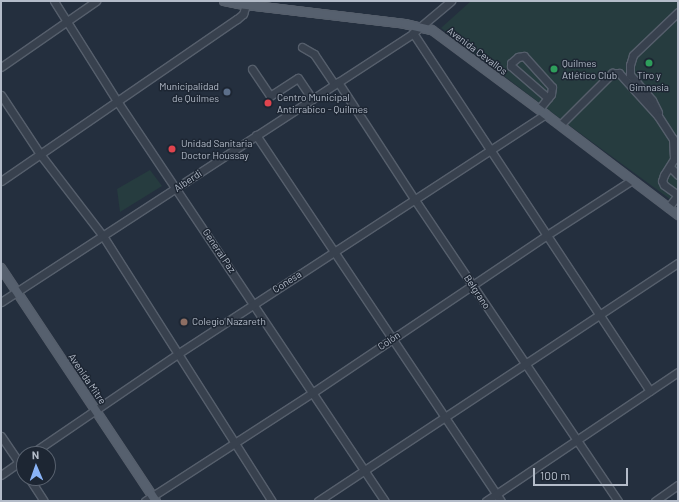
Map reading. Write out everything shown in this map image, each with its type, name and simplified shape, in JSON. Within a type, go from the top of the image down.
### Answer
[{"type":"main road","name":"Avenida Cevallos","points":[[224,1],[421,27],[436,33],[678,215]]},
{"type":"main road","name":"Avenida Mitre","points":[[1,268],[155,498]]},
{"type":"street","name":"General Paz","points":[[54,1],[117,101],[254,303],[312,393],[385,501]]},
{"type":"street","points":[[1,67],[68,22],[96,1]]},
{"type":"street","name":"Alberdi","points":[[1,302],[413,33],[451,1]]},
{"type":"street","points":[[1,181],[237,19],[243,14],[246,5]]},
{"type":"street","points":[[668,208],[678,195],[664,185],[662,181],[674,159],[675,149],[673,139],[652,100],[630,75],[630,65],[633,55],[678,12]]},
{"type":"street","points":[[413,33],[650,391]]},
{"type":"street","name":"Belgrano","points":[[302,47],[314,54],[336,83],[414,200],[578,439],[618,501]]},
{"type":"street","points":[[524,56],[552,86],[553,91],[548,98],[511,66],[511,63],[518,57],[524,56]]},
{"type":"street","points":[[252,69],[270,96],[298,78],[312,99]]},
{"type":"street","points":[[560,125],[612,73],[619,72],[668,129]]},
{"type":"street","points":[[1,95],[40,154],[103,236],[272,501]]},
{"type":"street","name":"Conesa","points":[[43,446],[254,303],[491,150],[542,112],[548,98]]},
{"type":"street","points":[[256,135],[391,339],[501,501]]},
{"type":"street","points":[[670,167],[678,175]]},
{"type":"street","name":"Colón","points":[[145,501],[155,498],[547,235],[632,180]]},
{"type":"street","points":[[318,501],[678,263]]},
{"type":"street","points":[[486,501],[678,372]]},
{"type":"street","points":[[1,436],[16,454]]},
{"type":"street","points":[[1,475],[16,465]]},
{"type":"street","points":[[656,501],[678,485]]},
{"type":"street","points":[[34,486],[44,501]]},
{"type":"green space","points":[[471,1],[678,1],[678,205],[562,120],[441,28]]},
{"type":"green space","points":[[150,170],[162,186],[120,212],[117,189]]},
{"type":"place","name":"Tiro y Gimnasia","points":[[649,63]]},
{"type":"place","name":"Quilmes Atlético Club","points":[[554,69]]},
{"type":"place","name":"Municipalidad de Quilmes","points":[[227,92]]},
{"type":"place","name":"Centro Municipal Antirrabico - Quilmes","points":[[268,103]]},
{"type":"place","name":"Unidad Sanitaria Doctor Houssay","points":[[172,149]]},
{"type":"place","name":"Colegio Nazareth","points":[[184,322]]}]
